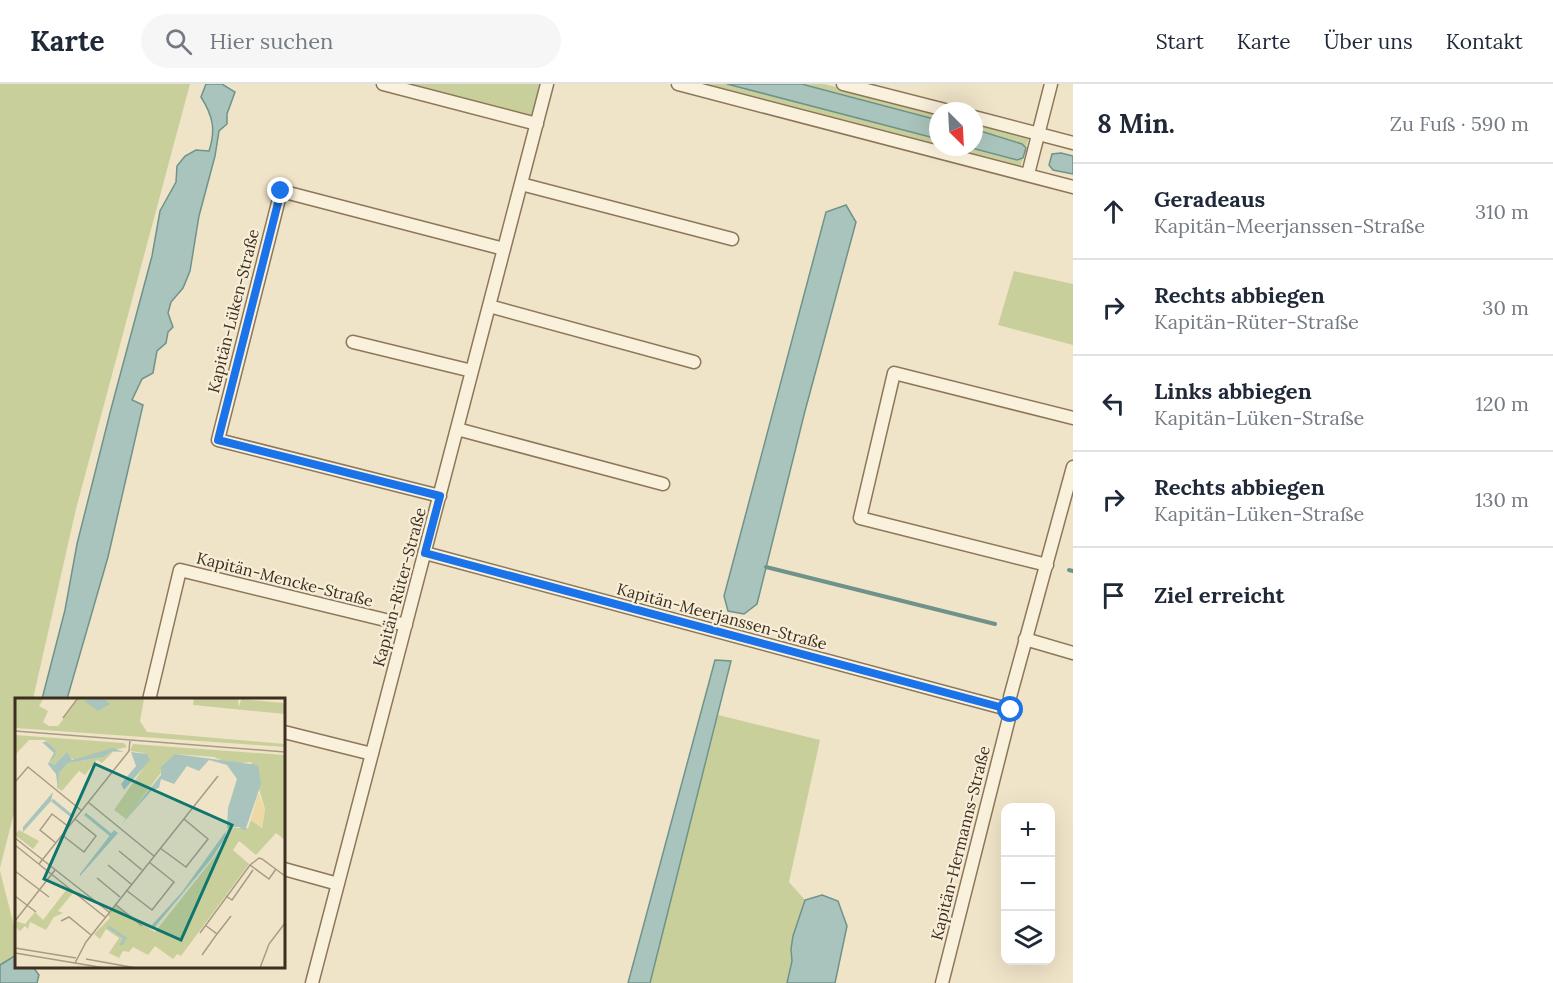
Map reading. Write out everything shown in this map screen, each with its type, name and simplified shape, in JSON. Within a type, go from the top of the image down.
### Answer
[{"type":"street","points":[[383,84],[537,124]]},
{"type":"street","name":"Kapitän-Rüter-Straße","points":[[312,983],[547,84]]},
{"type":"street","points":[[678,84],[1073,187]]},
{"type":"street","points":[[843,84],[929,106]]},
{"type":"street","points":[[1028,174],[1051,84]]},
{"type":"street","points":[[983,119],[1073,143]]},
{"type":"street","points":[[521,184],[732,239]]},
{"type":"street","name":"Kapitän-Lüken-Straße","points":[[440,496],[218,440],[281,191],[504,249]]},
{"type":"street","points":[[489,306],[694,362]]},
{"type":"street","points":[[353,342],[472,371]]},
{"type":"street","points":[[1047,565],[860,518],[894,373],[1073,418]]},
{"type":"street","points":[[458,429],[663,484]]},
{"type":"street","name":"Kapitän-Hermanns-Straße","points":[[942,983],[1011,710],[1010,697],[1047,565],[1069,497],[1073,467]]},
{"type":"street","name":"Kapitän-Meerjanssen-Straße","points":[[425,553],[1011,710]]},
{"type":"street","name":"Kapitän-Mencke-Straße","points":[[148,698],[180,570],[406,625]]},
{"type":"street","points":[[1026,639],[1073,653]]},
{"type":"street","points":[[285,732],[372,754]]},
{"type":"street","points":[[285,869],[338,884]]},
{"type":"green space","points":[[0,84],[190,84],[76,509],[33,698],[15,698],[15,809],[0,868]]},
{"type":"green space","points":[[390,84],[543,84],[535,116],[531,118]]},
{"type":"green space","points":[[702,84],[824,84],[929,111],[929,144]]},
{"type":"green space","points":[[983,125],[1029,137],[1020,168],[976,156],[983,156]]},
{"type":"green space","points":[[1014,271],[1073,284],[1073,345],[998,325]]},
{"type":"green space","points":[[718,715],[820,740],[789,882],[805,900],[793,936],[792,961],[787,983],[650,983]]},
{"type":"green space","points":[[0,871],[15,930],[15,956],[0,965]]},
{"type":"water","points":[[206,84],[222,84],[235,92],[227,114],[227,124],[219,131],[215,156],[199,216],[190,271],[183,288],[171,302],[168,313],[173,327],[168,332],[166,343],[157,351],[153,373],[142,379],[132,400],[143,405],[108,557],[67,698],[42,698],[65,610],[77,544],[152,256],[160,211],[176,182],[177,166],[185,156],[196,150],[209,151],[212,123],[201,97]]},
{"type":"water","points":[[727,84],[802,84],[929,118],[929,137]]},
{"type":"water","points":[[983,132],[1022,144],[1026,148],[1023,158],[1017,160],[983,151]]},
{"type":"water","points":[[1061,153],[1073,156],[1073,174],[1053,170],[1049,165],[1052,154]]},
{"type":"water","points":[[846,205],[856,222],[805,411],[757,604],[744,614],[728,611],[724,596],[826,212]]},
{"type":"water","points":[[715,660],[731,661],[650,983],[628,983]]},
{"type":"water","points":[[822,895],[838,901],[847,926],[835,983],[787,983],[792,961],[793,936],[805,900]]},
{"type":"water","points":[[15,956],[15,968],[34,968],[39,975],[37,983],[0,983],[0,965]]},
{"type":"waterway","points":[[766,567],[995,624]]},
{"type":"waterway","points":[[1069,570],[1073,571]]},
{"type":"route","points":[[281,191],[218,440],[440,496],[425,553],[1011,710]]}]
